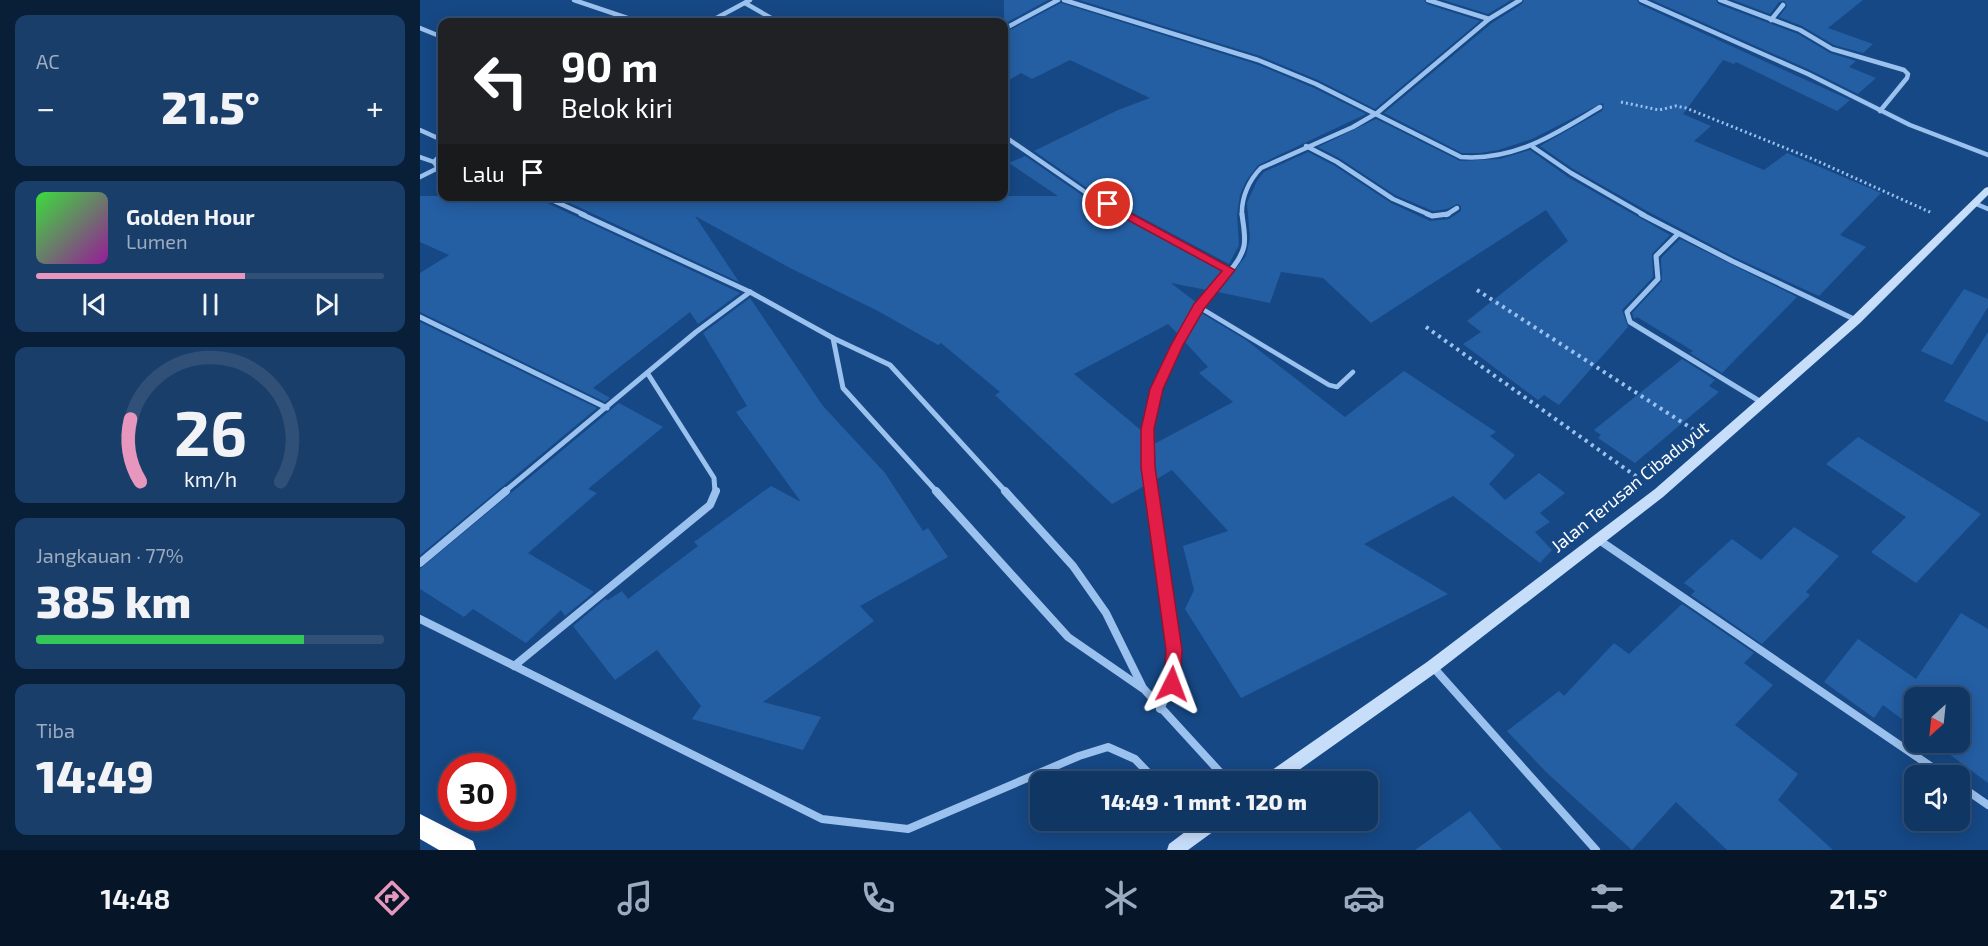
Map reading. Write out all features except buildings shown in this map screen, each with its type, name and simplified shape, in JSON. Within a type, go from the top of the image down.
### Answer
[{"type":"highway","points":[[420,826],[464,850]]},
{"type":"main road","name":"Jalan Terusan Cibaduyut","points":[[1284,771],[1432,667],[1659,493],[1856,320],[1988,190]]},
{"type":"main road","points":[[1175,850],[1196,831]]},
{"type":"street","points":[[574,0],[627,18]]},
{"type":"street","points":[[717,18],[750,0]]},
{"type":"street","points":[[1008,26],[1058,0]]},
{"type":"street","points":[[1064,0],[1258,60],[1377,113],[1461,157],[1481,160],[1533,147],[1600,107]]},
{"type":"street","points":[[1428,0],[1488,19]]},
{"type":"street","points":[[1160,709],[1172,684],[1174,650],[1148,467],[1148,429],[1157,389],[1177,345],[1199,307],[1229,270],[1244,247],[1242,208],[1251,178],[1261,168],[1353,127],[1377,113],[1488,19],[1520,0]]},
{"type":"street","points":[[1641,0],[1798,69],[1880,111],[1988,155]]},
{"type":"street","points":[[1720,0],[1800,30],[1832,49],[1904,70],[1908,74],[1907,78],[1880,111]]},
{"type":"street","points":[[745,3],[771,18]]},
{"type":"street","points":[[1771,20],[1783,5]]},
{"type":"street","points":[[420,28],[438,35]]},
{"type":"street","points":[[420,130],[438,139]]},
{"type":"street","points":[[1008,139],[1088,194],[1229,270]]},
{"type":"street","points":[[1306,146],[1337,162],[1393,199],[1432,216],[1445,216],[1457,208]]},
{"type":"street","points":[[1533,147],[1579,179],[1678,234],[1856,320]]},
{"type":"street","points":[[420,157],[434,162],[438,167]]},
{"type":"street","points":[[434,162],[438,158]]},
{"type":"street","points":[[420,177],[438,170]]},
{"type":"street","points":[[554,201],[750,292],[833,338],[890,364],[1073,566],[1106,613],[1143,688],[1219,771]]},
{"type":"street","points":[[1974,203],[1988,209]]},
{"type":"street","points":[[1678,234],[1657,253],[1655,261],[1659,273],[1658,279],[1627,312],[1630,322],[1761,402]]},
{"type":"street","points":[[420,563],[608,408],[696,332],[750,292]]},
{"type":"street","points":[[420,316],[608,408]]},
{"type":"street","points":[[833,338],[843,388],[1068,637],[1143,688]]},
{"type":"street","points":[[514,666],[710,505],[716,491],[714,477],[648,374]]},
{"type":"street","points":[[1599,540],[1929,765]]},
{"type":"street","points":[[420,619],[822,819],[908,829],[1030,777]]},
{"type":"street","points":[[1432,667],[1596,850]]},
{"type":"street","points":[[1044,771],[1108,747],[1136,759],[1147,771]]},
{"type":"street","points":[[1970,793],[1988,805]]},
{"type":"lane","points":[[1199,307],[1329,385],[1337,387],[1353,372]]},
{"type":"path","points":[[1600,107],[1616,102],[1659,110],[1676,106],[1686,108],[1815,160],[1955,224]]},
{"type":"path","points":[[1477,290],[1715,444]]},
{"type":"path","points":[[1426,327],[1659,493]]},
{"type":"route","points":[[1108,204],[1229,270],[1199,307],[1177,345],[1157,389],[1148,429],[1148,467],[1174,650],[1172,684]]}]
